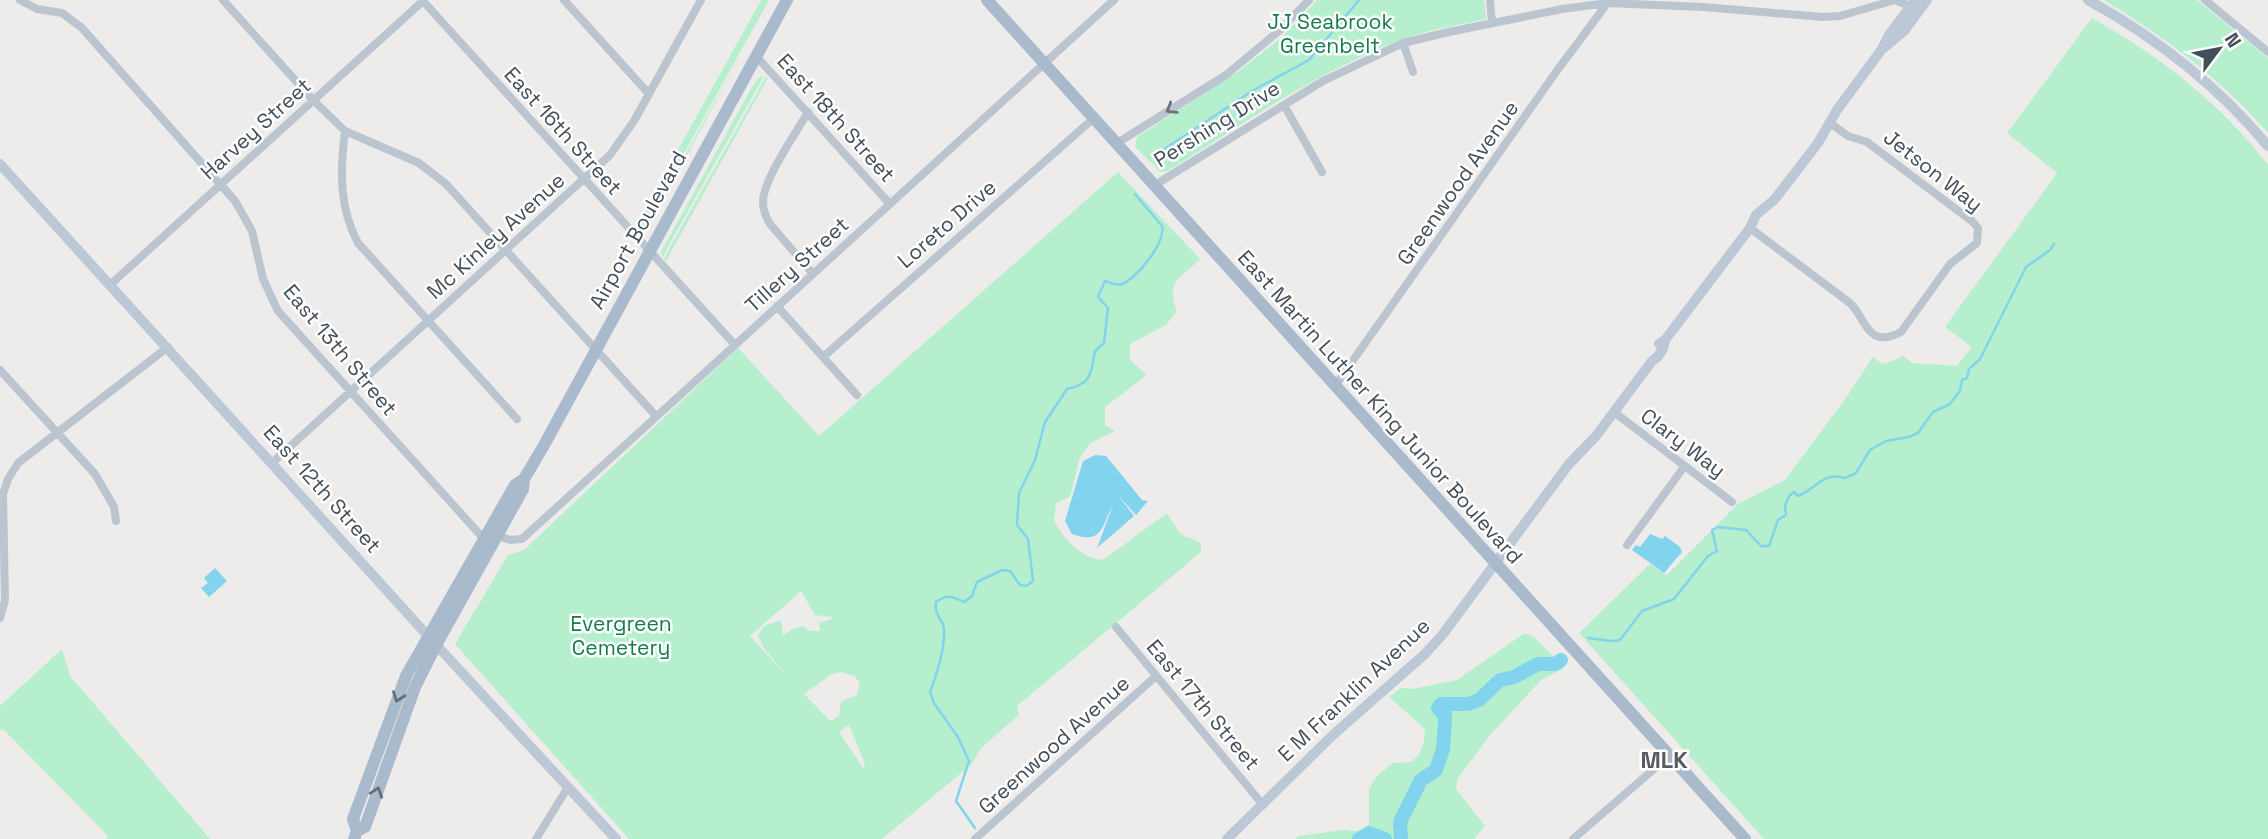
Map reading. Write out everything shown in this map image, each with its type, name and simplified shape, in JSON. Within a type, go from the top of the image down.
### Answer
[{"type":"main road","name":"Airport Boulevard","points":[[355,835],[353,819],[406,676],[498,536],[523,489],[524,479],[787,0]]},
{"type":"main road","name":"East Martin Luther King Junior Boulevard","points":[[987,0],[1745,839]]},
{"type":"main road","name":"Airport Boulevard","points":[[432,640],[484,539],[515,485],[524,479]]},
{"type":"street","points":[[223,0],[314,101],[345,131],[419,163],[446,184],[656,416]]},
{"type":"street","name":"Harvey Street","points":[[111,284],[423,0]]},
{"type":"street","name":"East 16th Street","points":[[423,0],[735,345]]},
{"type":"street","points":[[564,0],[649,94]]},
{"type":"street","name":"Mc Kinley Avenue","points":[[272,464],[506,252],[616,148],[701,0]]},
{"type":"street","name":"Tillery Street","points":[[498,536],[510,540],[522,539],[1114,0]]},
{"type":"street","name":"Pershing Drive","points":[[1117,144],[1226,75],[1280,30],[1309,0]]},
{"type":"street","points":[[1490,0],[1492,23]]},
{"type":"street","name":"Pershing Drive","points":[[1155,185],[1323,81],[1404,43],[1492,23],[1609,2],[1823,17],[1850,13],[1895,0],[1914,6]]},
{"type":"street","points":[[1914,6],[1927,0]]},
{"type":"street","points":[[2088,0],[2165,48],[2205,79],[2244,117],[2268,146]]},
{"type":"street","points":[[2205,0],[2268,52]]},
{"type":"street","name":"East 13th Street","points":[[23,1],[37,9],[62,13],[72,19],[221,183],[252,231],[271,301],[286,321],[484,539]]},
{"type":"street","name":"Greenwood Avenue","points":[[1335,386],[1609,2]]},
{"type":"street","points":[[1581,6],[1587,10],[1589,16],[1587,31]]},
{"type":"street","name":"E M Franklin Avenue","points":[[1227,839],[1334,734],[1430,649],[1456,619],[1569,464],[1596,436],[1652,361],[1656,348],[1665,340],[1750,228],[1766,214],[1766,208],[1818,143],[1837,110],[1882,50],[1889,35],[1914,6]]},
{"type":"street","points":[[1404,43],[1413,72]]},
{"type":"street","name":"East 18th Street","points":[[756,56],[890,204]]},
{"type":"street","points":[[1284,105],[1322,172]]},
{"type":"street","points":[[808,112],[767,184],[763,207],[774,231],[813,274]]},
{"type":"street","name":"Loreto Drive","points":[[823,357],[1094,118]]},
{"type":"street","name":"Jetson Way","points":[[1750,228],[1850,303],[1857,311],[1863,326],[1881,336],[1894,335],[1907,325],[1950,264],[1977,243],[1978,228],[1973,222],[1867,142],[1848,136],[1830,123]]},
{"type":"street","points":[[345,131],[342,161],[345,214],[358,243],[517,419]]},
{"type":"street","name":"East 12th Street","points":[[0,164],[616,839]]},
{"type":"street","points":[[777,306],[857,395]]},
{"type":"street","points":[[0,618],[5,600],[3,494],[8,479],[18,463],[168,347]]},
{"type":"street","points":[[0,370],[96,474],[114,507],[116,521]]},
{"type":"street","name":"Clary Way","points":[[1614,412],[1732,502]]},
{"type":"street","points":[[1627,545],[1685,467]]},
{"type":"street","name":"East 17th Street","points":[[1116,627],[1263,805]]},
{"type":"street","name":"Greenwood Avenue","points":[[975,839],[1156,676]]},
{"type":"street","points":[[1573,839],[1669,756]]},
{"type":"street","points":[[536,839],[568,787]]},
{"type":"green space","points":[[761,0],[769,0],[641,231],[635,227]]},
{"type":"green space","name":"JJ Seabrook Greenbelt","points":[[1317,0],[1484,0],[1486,19],[1416,35],[1375,50],[1284,98],[1168,171],[1161,172],[1135,147],[1137,137],[1239,71],[1282,37]]},
{"type":"green space","points":[[2104,0],[2197,0],[2268,58],[2268,133],[2231,94],[2191,60]]},
{"type":"green space","points":[[2092,18],[2142,48],[2188,83],[2230,122],[2268,165],[2268,839],[1764,839],[1579,633],[1650,564],[1667,575],[1738,504],[1785,480],[1873,357],[1882,364],[1902,355],[1912,363],[1957,366],[1972,347],[1945,327],[2057,173],[2007,133]]},
{"type":"green space","points":[[743,51],[649,226],[643,231]]},
{"type":"green space","points":[[764,76],[663,258],[661,252],[752,87]]},
{"type":"green space","points":[[766,77],[768,78],[666,261],[664,260],[669,249]]},
{"type":"green space","name":"Evergreen Cemetery","points":[[1118,172],[1200,259],[1174,286],[1177,311],[1166,325],[1130,344],[1130,360],[1147,375],[1105,407],[1105,425],[1115,431],[1091,443],[1080,457],[1070,497],[1056,503],[1054,521],[1063,535],[1080,552],[1103,560],[1167,513],[1180,534],[1201,543],[1201,552],[1017,706],[1019,715],[981,748],[972,764],[882,839],[629,839],[455,644],[508,555],[524,550],[738,348],[819,436]],"holes":[[[801,591],[815,615],[832,617],[819,623],[820,631],[811,631],[802,626],[783,636],[781,620],[764,626],[758,635],[764,648],[786,675],[750,636]],[[841,672],[855,676],[860,684],[857,695],[841,702],[839,716],[830,721],[804,694],[832,674]],[[849,725],[865,764],[863,768],[839,732]]]},
{"type":"green space","points":[[1525,633],[1535,638],[1565,668],[1541,680],[1491,734],[1458,778],[1456,789],[1485,826],[1474,839],[1295,839],[1298,836],[1344,830],[1361,831],[1369,824],[1369,789],[1377,776],[1393,763],[1411,762],[1418,756],[1424,743],[1425,729],[1389,697],[1401,688],[1413,689],[1457,680]]},
{"type":"green space","points":[[62,649],[70,676],[210,839],[106,839],[108,836],[3,729],[0,730],[0,706]]},
{"type":"water","points":[[1095,455],[1106,456],[1142,500],[1148,501],[1136,515],[1117,494],[1134,516],[1097,548],[1113,505],[1100,532],[1090,537],[1072,534],[1065,521],[1083,461]]},
{"type":"water","points":[[1650,534],[1662,539],[1665,536],[1680,547],[1682,552],[1664,573],[1632,550],[1636,545],[1640,547]]},
{"type":"water","points":[[215,568],[227,581],[209,597],[201,588],[208,583],[204,578]]},
{"type":"waterway","points":[[1157,154],[1252,91],[1309,60],[1359,0]]},
{"type":"waterway","points":[[975,828],[956,801],[969,761],[958,737],[934,703],[930,692],[944,637],[936,602],[950,597],[964,602],[972,596],[977,582],[1002,570],[1010,571],[1020,585],[1026,586],[1033,581],[1028,539],[1017,525],[1019,493],[1035,460],[1045,422],[1067,389],[1086,381],[1095,351],[1104,343],[1108,308],[1098,297],[1105,281],[1120,285],[1128,281],[1155,251],[1162,233],[1162,226],[1135,194]]},
{"type":"waterway","points":[[1588,638],[1620,640],[1642,611],[1674,599],[1708,556],[1717,551],[1712,530],[1718,527],[1746,530],[1761,546],[1769,546],[1778,520],[1786,515],[1785,505],[1790,495],[1794,492],[1798,496],[1825,479],[1837,476],[1845,478],[1856,473],[1870,450],[1886,441],[1918,433],[1933,412],[1950,404],[1960,391],[1962,380],[1967,378],[1969,369],[1980,359],[2026,267],[2054,244]]},
{"type":"waterway","points":[[1401,839],[1400,822],[1421,780],[1436,770],[1443,749],[1445,715],[1438,708],[1441,704],[1468,704],[1479,700],[1500,680],[1514,677],[1538,664],[1555,664],[1561,660]]},
{"type":"waterway","points":[[1359,839],[1369,833],[1385,839]]},
{"type":"district","name":"MLK","points":[[1664,760]]}]
